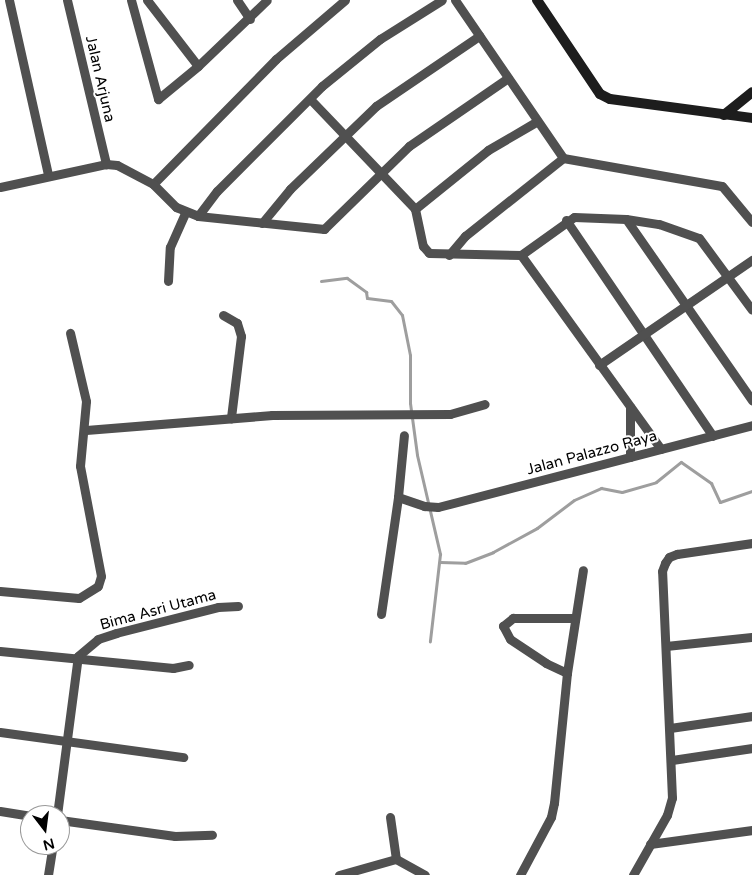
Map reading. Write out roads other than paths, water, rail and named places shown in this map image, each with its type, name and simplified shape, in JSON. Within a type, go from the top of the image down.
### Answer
[{"type":"main road","points":[[537,0],[600,94],[610,99],[752,118]]},
{"type":"main road","points":[[724,115],[752,92]]},
{"type":"street","points":[[9,0],[48,174]]},
{"type":"street","name":"Jalan Arjuna","points":[[67,0],[106,164]]},
{"type":"street","points":[[131,0],[155,97],[161,98],[250,19],[267,0]]},
{"type":"street","points":[[147,0],[198,66]]},
{"type":"street","points":[[237,0],[250,19]]},
{"type":"street","points":[[153,184],[276,59],[345,0]]},
{"type":"street","points":[[198,216],[217,192],[311,100],[380,39],[442,0]]},
{"type":"street","points":[[455,0],[536,122],[563,158],[722,186],[752,222]]},
{"type":"street","points":[[262,223],[290,189],[376,106],[479,36]]},
{"type":"street","points":[[0,186],[48,174],[106,164],[125,168],[153,184],[185,213],[324,229],[380,174],[445,118],[508,78]]},
{"type":"street","points":[[311,100],[415,209],[425,250],[449,255],[521,255],[566,220],[583,216],[626,219],[696,235],[730,276],[752,310]]},
{"type":"street","points":[[415,209],[488,150],[536,122]]},
{"type":"street","points":[[449,255],[465,236],[563,158]]},
{"type":"street","points":[[168,281],[170,247],[185,213]]},
{"type":"street","points":[[626,219],[752,400]]},
{"type":"street","points":[[566,220],[646,334],[713,436]]},
{"type":"street","points":[[521,255],[661,449]]},
{"type":"street","points":[[599,365],[752,260]]},
{"type":"street","points":[[223,315],[237,323],[241,336],[231,418]]},
{"type":"street","points":[[0,591],[80,598],[98,586],[101,576],[80,466],[86,430],[86,401],[70,333]]},
{"type":"street","points":[[86,430],[231,418],[450,414],[485,404]]},
{"type":"street","points":[[630,406],[630,457]]},
{"type":"street","name":"Jalan Palazzo Raya","points":[[398,497],[424,506],[438,507],[752,425]]},
{"type":"street","points":[[381,614],[398,497],[404,435]]},
{"type":"street","points":[[633,875],[667,815],[672,798],[672,760],[662,571],[668,557],[752,544]]},
{"type":"street","points":[[520,875],[551,817],[567,672],[583,570]]},
{"type":"street","name":"Bima Asri Utama","points":[[78,656],[98,639],[116,633],[218,607],[238,606]]},
{"type":"street","points":[[567,672],[546,663],[510,640],[503,626],[513,618],[575,618]]},
{"type":"street","points":[[666,646],[752,637]]},
{"type":"street","points":[[0,651],[78,656],[173,668],[189,665]]},
{"type":"street","points":[[58,805],[78,656]]},
{"type":"street","points":[[670,728],[752,716]]},
{"type":"street","points":[[0,732],[184,757]]},
{"type":"street","points":[[672,760],[752,748]]},
{"type":"street","points":[[0,812],[20,815]]},
{"type":"street","points":[[390,817],[396,859]]},
{"type":"street","points":[[70,821],[175,836],[212,835]]},
{"type":"street","points":[[650,844],[752,830]]},
{"type":"street","points":[[48,875],[51,855]]},
{"type":"street","points":[[339,875],[396,859],[425,875]]},
{"type":"waterway","points":[[321,281],[347,278],[366,292],[367,298],[391,301],[402,315],[410,355],[410,403],[417,455],[440,554],[430,641]]},
{"type":"waterway","points":[[440,562],[465,563],[493,552],[537,528],[574,500],[601,488],[622,492],[656,482],[681,462],[711,483],[720,502],[752,491]]}]
